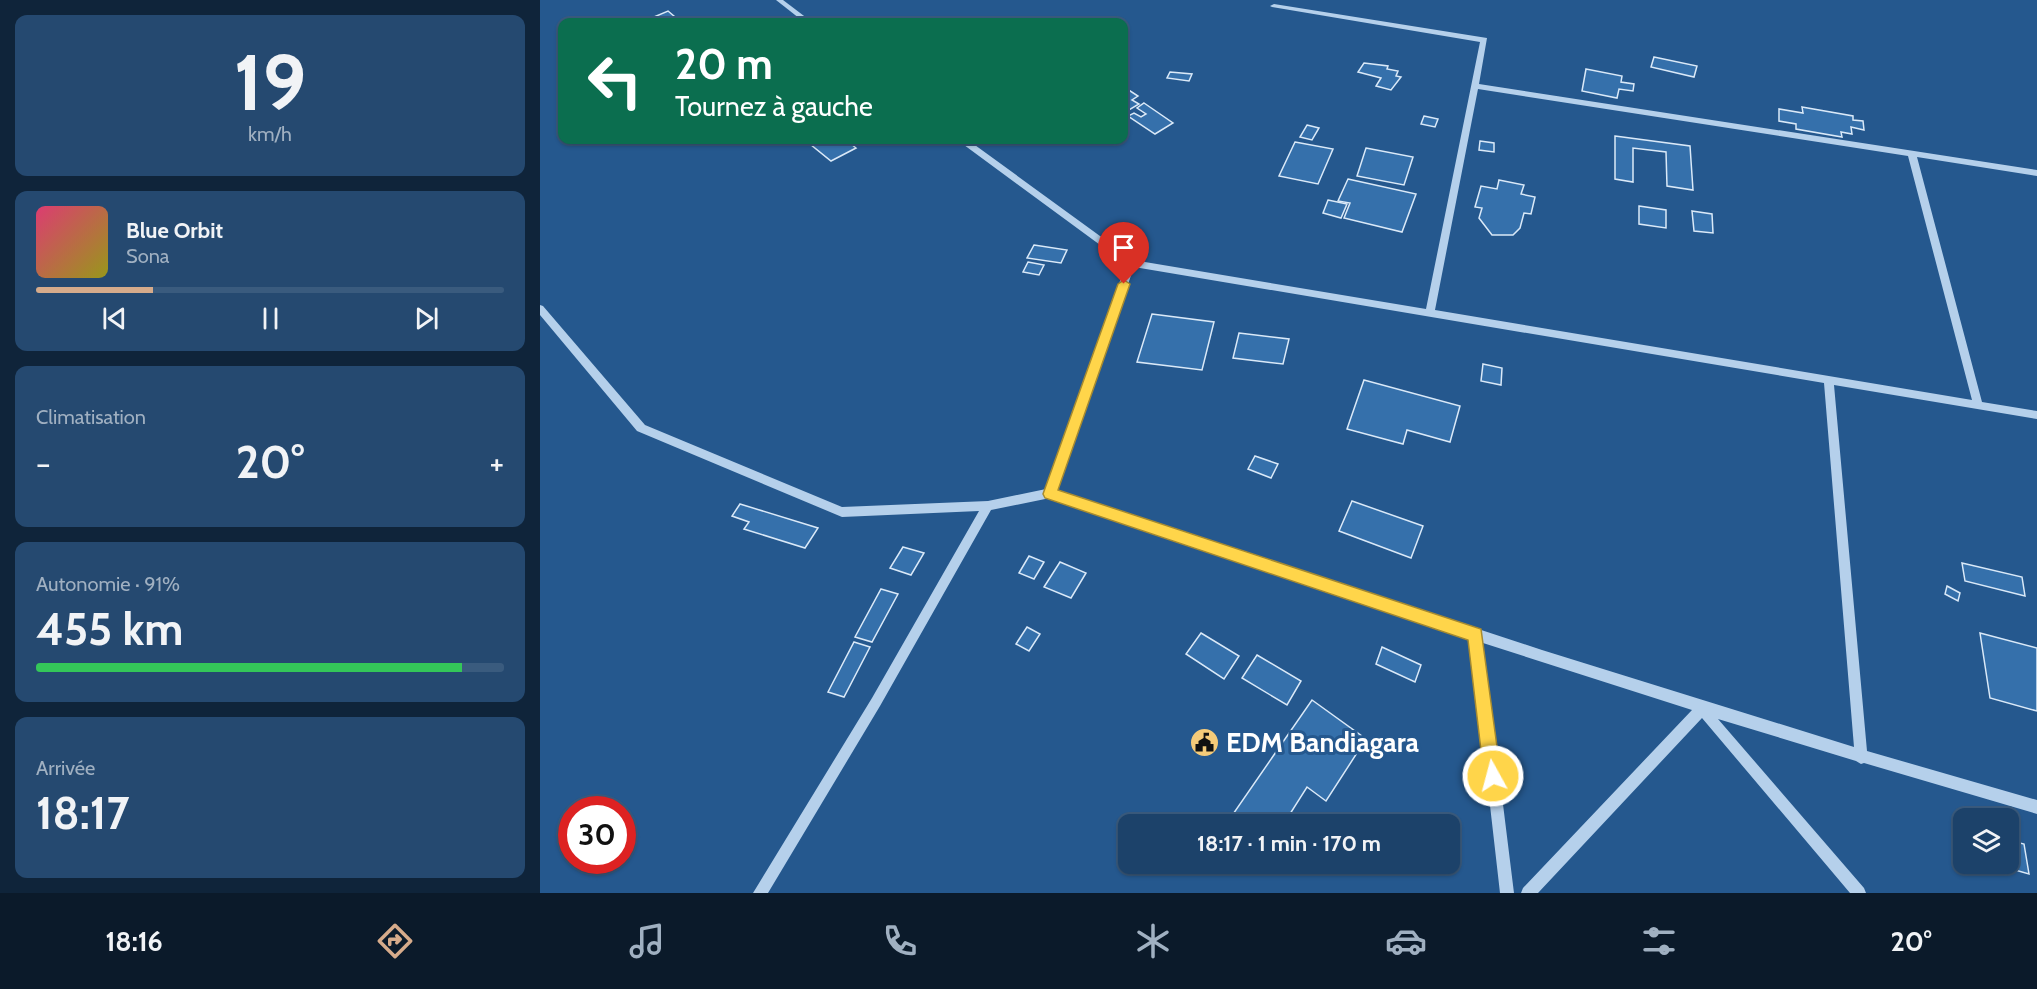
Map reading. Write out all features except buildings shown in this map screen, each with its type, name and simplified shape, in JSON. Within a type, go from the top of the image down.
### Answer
[{"type":"street","points":[[779,0],[802,18]]},
{"type":"street","points":[[1274,6],[1484,40],[1430,313]]},
{"type":"street","points":[[1475,86],[2037,173]]},
{"type":"street","points":[[968,144],[1131,263],[2037,414]]},
{"type":"street","points":[[1912,155],[1978,405]]},
{"type":"street","points":[[1050,494],[1131,263]]},
{"type":"street","points":[[540,309],[641,428],[842,512],[988,506],[1050,494],[1702,709],[1861,758],[2037,807]]},
{"type":"street","points":[[1829,380],[1861,758]]},
{"type":"street","points":[[760,893],[876,702],[988,506]]},
{"type":"street","points":[[1476,634],[1507,893]]},
{"type":"street","points":[[1528,893],[1702,709]]},
{"type":"street","points":[[1702,709],[1859,893]]},
{"type":"place","name":"EDM Bandiagara","points":[[1205,743]]},
{"type":"route","points":[[1124,284],[1050,494],[1476,634],[1493,776]]}]
